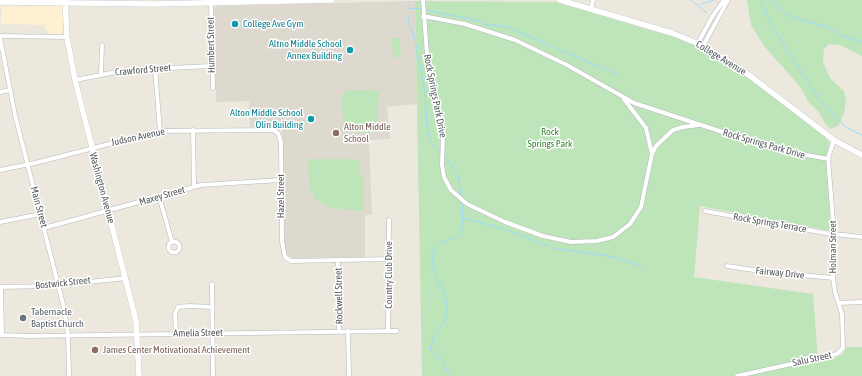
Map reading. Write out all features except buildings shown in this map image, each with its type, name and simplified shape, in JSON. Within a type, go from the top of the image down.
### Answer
[{"type":"main road","points":[[0,2],[211,3],[332,0]]},
{"type":"main road","name":"College Avenue","points":[[560,0],[672,33],[701,44],[745,72],[834,140],[862,155]]},
{"type":"main road","name":"Washington Avenue","points":[[65,2],[67,37],[75,80],[126,278],[138,334],[139,376]]},
{"type":"street","name":"Rock Springs Park Drive","points":[[423,0],[428,68],[443,137],[442,173],[451,190],[467,204],[511,224],[553,238],[580,243],[605,240],[626,228],[636,216],[643,200],[652,154],[656,146],[671,132],[683,126],[699,125]]},
{"type":"street","points":[[591,9],[593,0]]},
{"type":"street","points":[[701,44],[712,17],[724,0]]},
{"type":"street","points":[[701,44],[728,0]]},
{"type":"street","name":"Humbert Street","points":[[211,3],[212,88]]},
{"type":"street","name":"Rock Springs Park Drive","points":[[423,16],[465,24],[515,40],[567,65],[624,98],[699,125],[779,150],[828,159]]},
{"type":"street","points":[[0,37],[67,37]]},
{"type":"street","name":"Main Street","points":[[0,37],[10,90],[59,285],[68,335],[69,376]]},
{"type":"street","points":[[102,46],[102,74]]},
{"type":"street","name":"Crawford Street","points":[[75,80],[102,74],[155,68],[211,66]]},
{"type":"street","points":[[155,68],[160,131]]},
{"type":"street","points":[[0,92],[10,90]]},
{"type":"street","name":"Rock Springs Park Drive","points":[[624,98],[646,128],[652,154]]},
{"type":"street","name":"Judson Avenue","points":[[0,170],[28,165],[160,131],[259,128],[273,130],[278,133]]},
{"type":"street","points":[[193,130],[194,186]]},
{"type":"street","name":"Hazel Street","points":[[278,133],[281,142],[283,253],[286,259],[291,261],[338,260]]},
{"type":"street","name":"Holman Street","points":[[834,140],[828,159],[834,234],[835,292],[839,303],[844,340],[843,348],[840,352]]},
{"type":"street","name":"Maxey Street","points":[[44,228],[194,186],[220,183],[282,180]]},
{"type":"street","points":[[159,196],[172,242]]},
{"type":"street","name":"Rock Springs Terrace","points":[[705,211],[834,234],[862,237]]},
{"type":"street","points":[[0,222],[41,214]]},
{"type":"street","name":"Country Club Drive","points":[[388,220],[388,331]]},
{"type":"street","points":[[338,260],[389,259]]},
{"type":"street","name":"Rockwell Street","points":[[338,260],[339,331]]},
{"type":"street","name":"Fairway Drive","points":[[727,266],[760,271],[834,278]]},
{"type":"street","name":"Bostwick Street","points":[[1,287],[59,285],[126,278]]},
{"type":"street","points":[[212,284],[213,376]]},
{"type":"street","points":[[1,287],[1,334]]},
{"type":"street","points":[[839,303],[862,302]]},
{"type":"street","points":[[176,333],[176,314],[178,307],[212,307]]},
{"type":"street","points":[[348,331],[349,376]]},
{"type":"street","name":"Amelia Street","points":[[1,334],[68,335],[397,331]]},
{"type":"street","name":"Salu Street","points":[[737,376],[840,352]]},
{"type":"shaded area","points":[[32,0],[62,0],[63,35],[49,34],[44,25],[1,24],[2,6],[31,7]]},
{"type":"shaded area","name":"Alton Middle School","points":[[415,1],[417,104],[387,107],[390,139],[369,140],[372,215],[365,215],[365,257],[288,257],[285,250],[282,127],[250,127],[249,101],[216,102],[214,8],[217,6]]},
{"type":"green space","points":[[747,0],[862,0],[862,56],[840,45],[829,44],[824,49],[823,62],[830,78],[844,91],[846,100],[844,114],[838,126],[830,129],[826,125],[818,111],[809,103],[801,88],[764,46],[751,25]]},
{"type":"green space","name":"Rock Springs Park","points":[[415,1],[556,2],[680,39],[701,47],[723,61],[764,89],[826,138],[829,142],[827,164],[831,231],[700,206],[694,277],[813,294],[818,361],[833,359],[843,354],[846,347],[862,347],[862,376],[422,376]]},
{"type":"green space","points":[[392,37],[400,39],[401,57],[393,57]]},
{"type":"green space","points":[[347,90],[379,91],[377,131],[364,133],[344,130],[341,97]]},
{"type":"green space","points":[[308,159],[356,159],[360,162],[360,175],[364,175],[364,211],[331,208],[316,200],[309,186]]},
{"type":"waterway","points":[[691,0],[707,13]]},
{"type":"waterway","points":[[701,4],[714,0]]},
{"type":"waterway","points":[[761,0],[770,23],[821,102],[847,128],[862,135]]},
{"type":"waterway","points":[[772,0],[784,12],[794,18],[828,27],[839,35],[862,42]]},
{"type":"waterway","points":[[408,8],[420,9]]},
{"type":"waterway","points":[[426,10],[479,21],[485,25],[505,26],[618,75]]},
{"type":"waterway","points":[[408,15],[409,25],[414,35],[425,92],[427,128],[430,142],[440,152]]},
{"type":"waterway","points":[[445,156],[458,175],[461,196]]},
{"type":"waterway","points":[[450,376],[442,361],[430,349],[434,337],[447,317],[447,304],[444,293],[432,266],[432,252],[438,244],[459,236],[463,225],[462,201]]},
{"type":"waterway","points":[[464,218],[507,230],[548,246]]},
{"type":"waterway","points":[[554,248],[614,257],[642,266]]},
{"type":"place","name":"College Ave Gym","points":[[235,24]]},
{"type":"place","name":"Altno Middle School Annex Building","points":[[350,50]]},
{"type":"place","name":"Alton Middle School Olin Building","points":[[311,119]]},
{"type":"place","name":"Alton Middle School","points":[[336,133]]},
{"type":"place","name":"Tabernacle Baptist Church","points":[[23,318]]},
{"type":"place","name":"James Center Motivational Achievement","points":[[95,350]]}]
